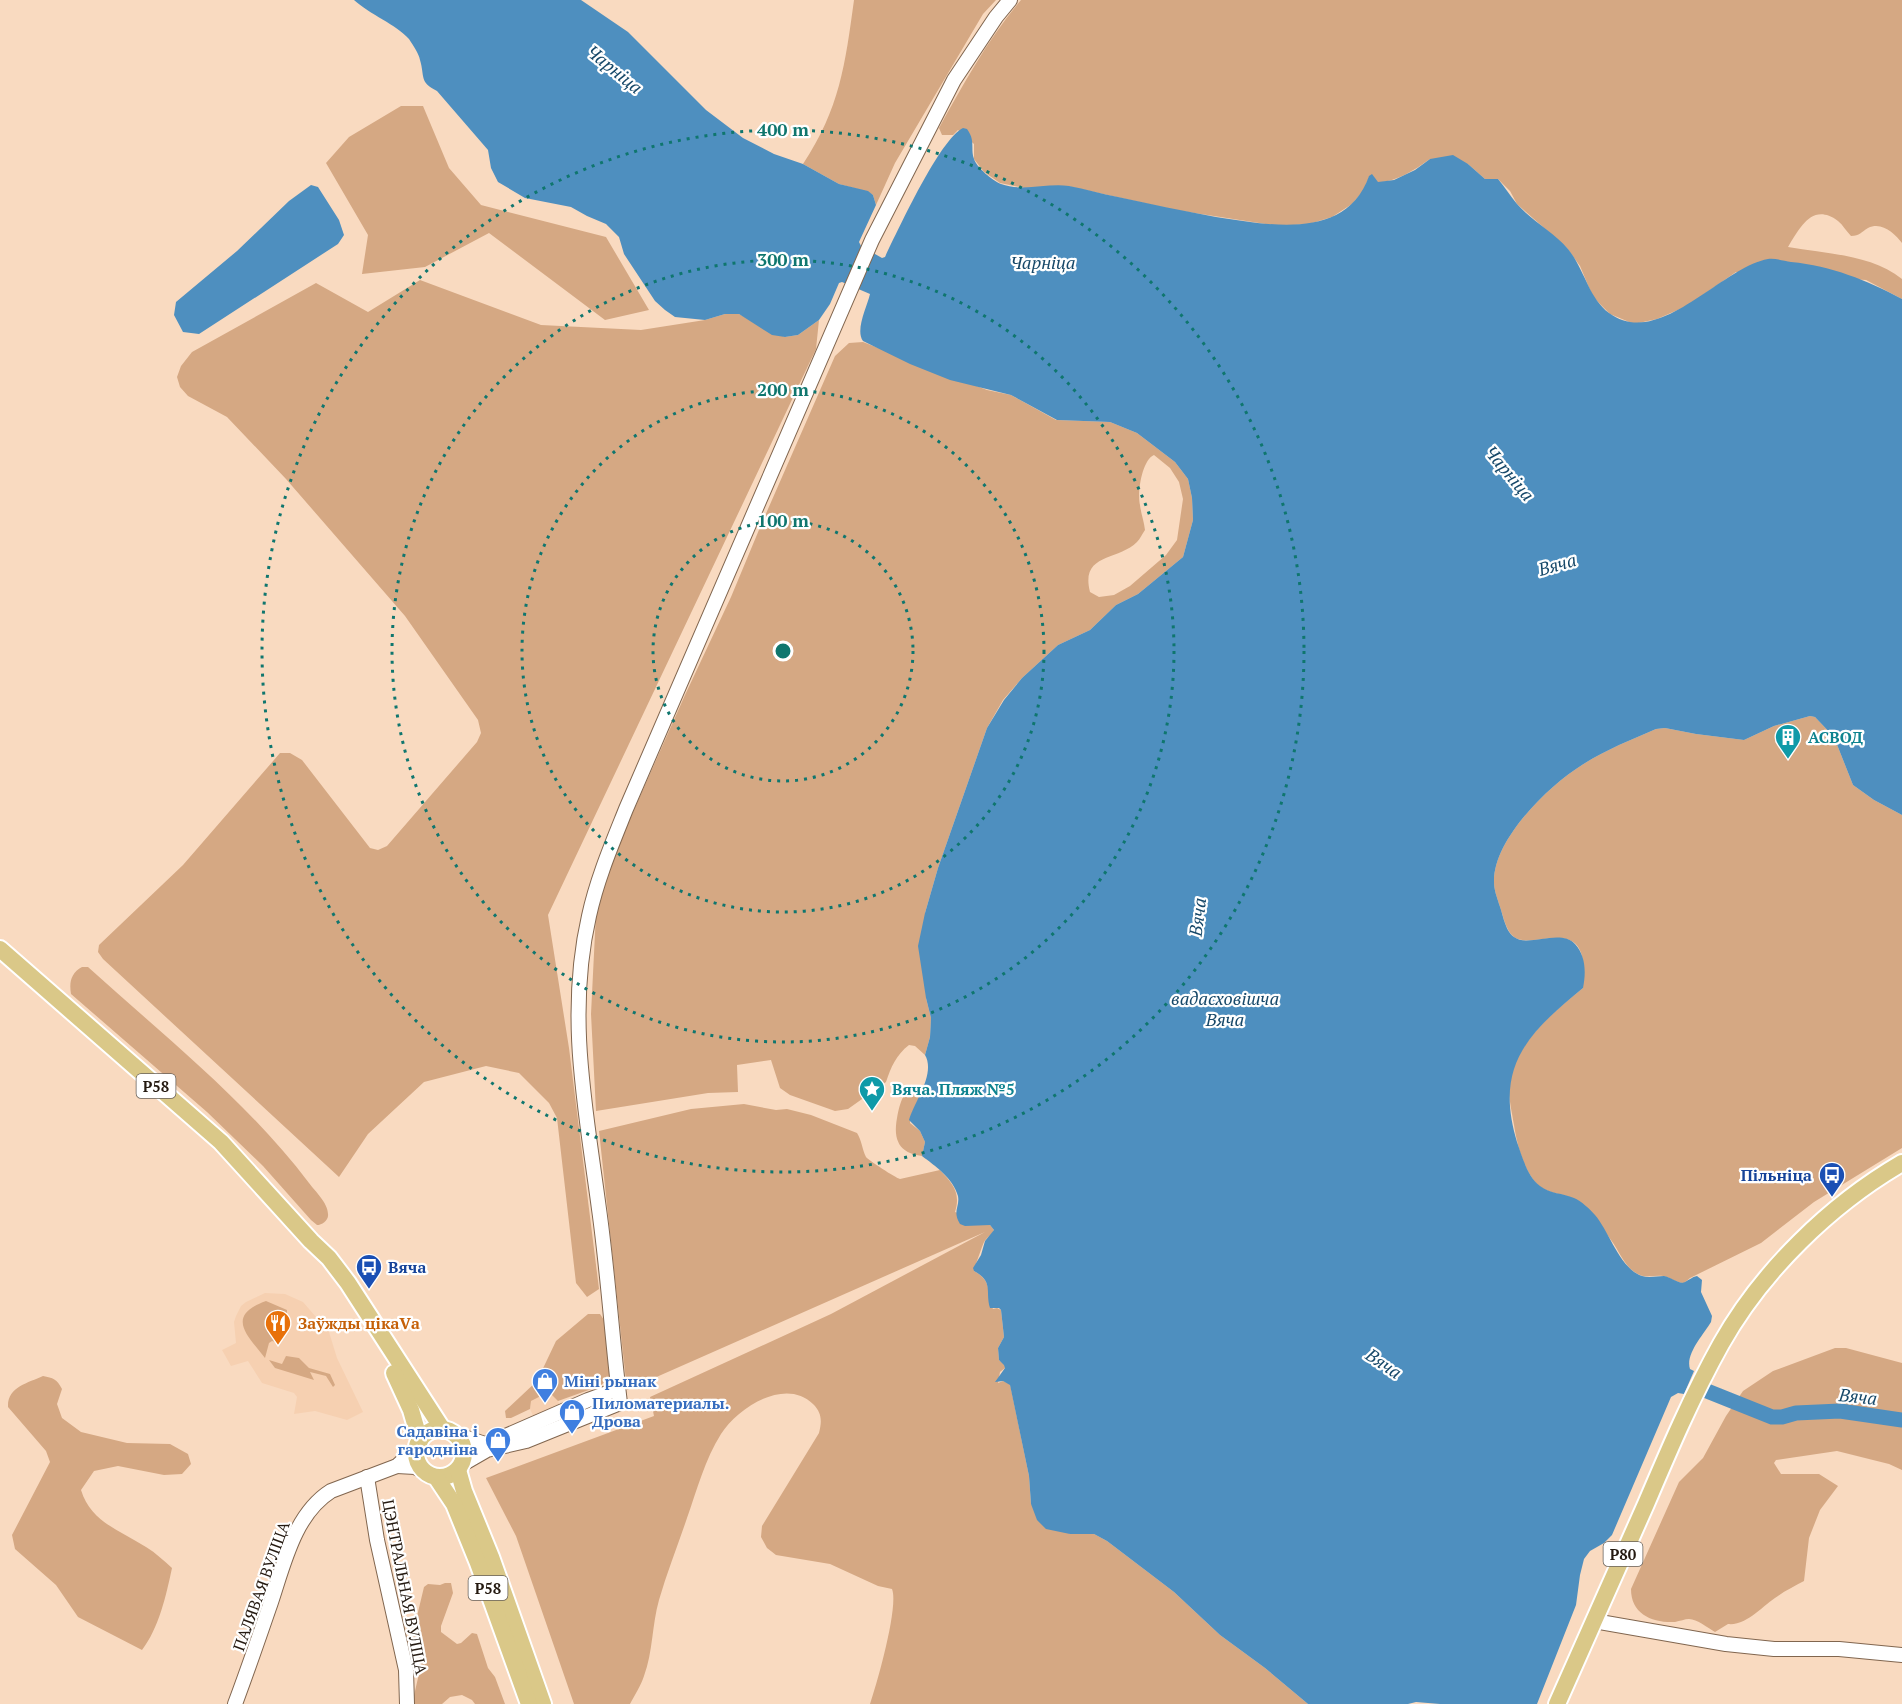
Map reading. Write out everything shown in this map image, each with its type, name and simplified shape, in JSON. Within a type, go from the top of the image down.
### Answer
[{"type":"main road","name":"Р58","points":[[0,949],[221,1142],[329,1258],[348,1283],[449,1432],[463,1445],[464,1452],[460,1467],[464,1491],[491,1557],[543,1704]]},
{"type":"main road","name":"Р80","points":[[1557,1704],[1690,1404],[1722,1342],[1758,1290],[1807,1234],[1849,1199],[1902,1163]]},
{"type":"main road","name":"Р58","points":[[310,1240],[388,1363],[404,1393],[418,1444],[418,1463],[432,1476],[454,1504],[529,1704]]},
{"type":"main road","points":[[418,1444],[426,1434],[434,1430],[449,1432]]},
{"type":"main road","points":[[432,1476],[448,1476],[460,1467]]},
{"type":"street","points":[[619,1396],[600,1210],[579,1066],[582,963],[588,917],[598,880],[626,809],[872,240],[954,80],[1010,0]]},
{"type":"street","points":[[449,1432],[485,1444],[588,1400],[619,1396]]},
{"type":"street","points":[[460,1467],[488,1450],[526,1441],[619,1396]]},
{"type":"street","points":[[397,1466],[418,1444]]},
{"type":"street","points":[[397,1466],[414,1467],[432,1476]]},
{"type":"street","name":"ПАЛЯВАЯ ВУЛІЦА","points":[[235,1704],[291,1544],[303,1519],[322,1497],[340,1486],[397,1466]]},
{"type":"street","name":"ЦЭНТРАЛЬНАЯ ВУЛІЦА","points":[[367,1477],[377,1540],[406,1670],[406,1704]]},
{"type":"street","points":[[1594,1621],[1726,1644],[1774,1649],[1839,1649],[1902,1655]]},
{"type":"shaded area","points":[[854,0],[996,0],[983,14],[895,163],[876,205],[873,195],[868,192],[839,184],[803,164],[833,105],[844,66]]},
{"type":"shaded area","points":[[1021,0],[1902,0],[1902,243],[1892,232],[1878,226],[1851,236],[1838,221],[1821,214],[1802,225],[1788,247],[1848,256],[1876,264],[1902,279],[1902,299],[1866,280],[1736,272],[1687,306],[1657,319],[1634,324],[1610,314],[1593,297],[1580,266],[1567,248],[1517,204],[1510,191],[1498,179],[1485,179],[1468,164],[1430,159],[1393,180],[1378,183],[1372,175],[1364,190],[1352,204],[1332,217],[1309,224],[1278,226],[1175,210],[1067,186],[1024,188],[1000,183],[984,172],[974,159],[974,144],[958,130],[953,135],[942,135],[939,128],[987,46]]},
{"type":"shaded area","points":[[401,106],[423,106],[449,168],[481,205],[606,237],[649,310],[605,320],[489,233],[425,267],[362,274],[368,235],[326,163],[349,137]]},
{"type":"shaded area","points":[[420,280],[541,325],[641,330],[705,320],[725,314],[739,314],[785,337],[798,335],[819,320],[816,349],[548,915],[569,1048],[599,1289],[587,1297],[576,1283],[557,1118],[549,1103],[519,1073],[486,1066],[424,1082],[368,1134],[339,1177],[98,952],[99,945],[183,865],[280,753],[290,753],[302,760],[370,848],[378,850],[387,846],[477,742],[481,733],[478,720],[405,616],[286,479],[227,417],[188,396],[180,387],[177,377],[181,366],[192,352],[316,283],[368,312]]},
{"type":"shaded area","points":[[863,342],[987,390],[1011,395],[1056,420],[1110,422],[1137,433],[1175,462],[1188,479],[1193,520],[1183,557],[1138,594],[1116,605],[1090,630],[1058,645],[1022,678],[1003,700],[987,728],[938,868],[925,913],[926,998],[931,1018],[930,1037],[925,1055],[915,1046],[909,1045],[894,1062],[886,1082],[848,1109],[835,1111],[790,1095],[780,1088],[771,1060],[737,1065],[738,1092],[708,1093],[596,1111],[591,1014],[597,893],[731,597],[835,356],[849,343]],"holes":[[[1154,455],[1170,468],[1179,482],[1183,499],[1177,540],[1166,555],[1130,586],[1114,595],[1099,597],[1090,592],[1088,579],[1090,570],[1095,564],[1129,548],[1138,541],[1145,530],[1139,493],[1146,463]]]},
{"type":"shaded area","points":[[1810,716],[1815,717],[1834,737],[1853,785],[1874,800],[1902,815],[1902,1148],[1814,1202],[1761,1243],[1684,1283],[1663,1276],[1643,1276],[1627,1264],[1608,1236],[1581,1205],[1571,1198],[1548,1191],[1537,1184],[1521,1156],[1509,1089],[1512,1073],[1517,1058],[1536,1031],[1583,988],[1583,964],[1577,946],[1570,940],[1551,938],[1521,940],[1511,934],[1495,891],[1496,866],[1512,832],[1539,800],[1568,774],[1609,750],[1656,729],[1665,728],[1744,740],[1774,726]]},
{"type":"shaded area","points":[[82,967],[88,967],[175,1044],[259,1124],[324,1201],[328,1214],[325,1222],[317,1225],[311,1220],[263,1166],[207,1112],[71,994],[72,978],[75,972]]},
{"type":"shaded area","points":[[921,1086],[920,1096],[910,1123],[920,1131],[925,1142],[922,1156],[903,1148],[899,1144],[896,1133],[898,1112],[903,1097],[910,1089]]},
{"type":"shaded area","points":[[744,1104],[776,1110],[787,1109],[811,1115],[857,1133],[866,1157],[900,1179],[940,1170],[955,1189],[957,1205],[955,1212],[990,1225],[994,1230],[984,1242],[974,1271],[987,1283],[993,1309],[1001,1310],[1004,1337],[998,1348],[999,1360],[1005,1368],[1000,1372],[998,1383],[1003,1381],[1010,1384],[1029,1476],[1031,1504],[1070,1534],[1094,1534],[1107,1541],[1174,1592],[1220,1635],[1308,1704],[870,1704],[890,1628],[892,1589],[878,1586],[830,1564],[776,1555],[767,1548],[761,1537],[762,1526],[820,1429],[821,1421],[816,1407],[802,1396],[790,1394],[763,1399],[750,1406],[729,1424],[715,1444],[665,1579],[657,1609],[647,1667],[630,1704],[574,1704],[516,1536],[486,1478],[654,1416],[650,1397],[831,1314],[985,1232],[627,1390],[599,1131],[691,1109]]},
{"type":"shaded area","points":[[265,1293],[285,1294],[303,1302],[329,1332],[337,1358],[363,1412],[347,1420],[315,1411],[294,1414],[297,1397],[294,1393],[262,1383],[248,1361],[231,1366],[222,1350],[236,1343],[234,1322],[236,1316],[246,1302]]},
{"type":"shaded area","points":[[266,1301],[287,1310],[287,1315],[276,1342],[269,1343],[265,1358],[247,1334],[243,1320],[246,1313],[253,1307]]},
{"type":"shaded area","points":[[588,1314],[600,1314],[606,1323],[613,1370],[607,1380],[600,1386],[558,1401],[549,1392],[531,1401],[530,1409],[506,1418],[505,1411],[537,1381],[556,1341]]},
{"type":"shaded area","points":[[1835,1348],[1846,1348],[1902,1363],[1902,1470],[1889,1464],[1837,1451],[1776,1460],[1774,1463],[1781,1474],[1819,1474],[1838,1486],[1820,1510],[1809,1538],[1804,1581],[1781,1594],[1742,1622],[1728,1624],[1715,1632],[1692,1619],[1667,1622],[1644,1615],[1635,1605],[1631,1589],[1679,1482],[1703,1458],[1743,1391],[1773,1371]]},
{"type":"shaded area","points":[[286,1356],[299,1358],[309,1368],[330,1374],[335,1385],[333,1387],[326,1376],[310,1372],[314,1380],[275,1368],[269,1360],[282,1364]]},
{"type":"shaded area","points":[[43,1376],[58,1383],[62,1389],[57,1404],[62,1418],[81,1432],[127,1443],[170,1444],[188,1454],[191,1464],[182,1474],[164,1475],[118,1466],[94,1471],[81,1490],[99,1518],[150,1549],[172,1568],[157,1622],[142,1650],[78,1617],[56,1585],[15,1549],[12,1535],[50,1462],[46,1451],[8,1407],[9,1400],[15,1390]]},
{"type":"shaded area","name":"Міні рынак","points":[[549,1392],[561,1408],[535,1420],[530,1409],[531,1401]]},
{"type":"shaded area","points":[[451,1583],[453,1593],[441,1632],[457,1644],[472,1633],[477,1634],[488,1668],[495,1677],[505,1704],[475,1704],[462,1695],[450,1697],[442,1704],[412,1704],[421,1665],[413,1633],[424,1587],[428,1584]]},
{"type":"water","name":"вадасховішча Вяча","points":[[354,0],[581,0],[628,32],[706,110],[743,138],[774,154],[803,164],[839,184],[868,191],[873,195],[876,205],[859,242],[861,246],[882,258],[885,257],[909,207],[943,149],[963,128],[967,129],[971,137],[973,155],[978,166],[1001,184],[1018,187],[1069,186],[1216,217],[1282,225],[1324,220],[1343,211],[1358,197],[1372,174],[1378,182],[1394,180],[1415,170],[1430,159],[1453,155],[1485,179],[1498,179],[1523,210],[1568,249],[1602,307],[1628,322],[1648,321],[1669,315],[1749,265],[1768,259],[1835,270],[1902,299],[1902,815],[1874,800],[1853,785],[1834,737],[1815,717],[1810,716],[1774,726],[1744,740],[1665,728],[1656,729],[1618,746],[1568,774],[1539,800],[1512,832],[1496,866],[1495,891],[1508,931],[1520,940],[1561,938],[1569,940],[1579,949],[1584,965],[1583,988],[1546,1020],[1532,1036],[1513,1072],[1510,1092],[1511,1115],[1517,1142],[1526,1166],[1535,1182],[1540,1186],[1548,1191],[1574,1198],[1591,1210],[1621,1258],[1634,1272],[1645,1277],[1664,1276],[1681,1282],[1697,1276],[1702,1280],[1701,1292],[1712,1316],[1711,1322],[1690,1357],[1690,1369],[1694,1371],[1684,1394],[1678,1393],[1671,1397],[1612,1535],[1590,1551],[1584,1559],[1576,1605],[1537,1704],[1416,1702],[1408,1704],[1308,1704],[1220,1635],[1174,1592],[1107,1541],[1094,1534],[1070,1534],[1046,1529],[1037,1520],[1031,1504],[1029,1476],[1010,1385],[1003,1381],[995,1382],[1005,1368],[999,1360],[998,1348],[1004,1337],[1001,1310],[990,1308],[987,1283],[973,1268],[981,1255],[985,1241],[994,1230],[990,1225],[965,1226],[960,1224],[956,1212],[958,1196],[956,1190],[943,1173],[922,1156],[925,1142],[920,1131],[909,1120],[928,1071],[925,1055],[930,1037],[931,1018],[918,946],[938,868],[987,728],[1004,700],[1022,678],[1058,645],[1090,630],[1116,605],[1138,594],[1183,557],[1193,520],[1188,479],[1175,462],[1137,433],[1110,422],[1057,420],[1011,395],[950,380],[863,341],[860,331],[870,294],[842,282],[839,283],[830,304],[819,320],[798,335],[785,337],[772,335],[739,314],[725,314],[705,320],[675,317],[655,301],[624,254],[619,237],[606,224],[571,207],[525,198],[498,182],[491,168],[488,150],[437,91],[425,82],[419,58],[409,39]]},
{"type":"water","points":[[311,185],[318,187],[339,220],[344,235],[338,244],[199,334],[183,332],[174,315],[176,302],[237,251],[289,201]]},
{"type":"waterway","name":"Вяча","points":[[1707,1391],[1772,1417],[1796,1413],[1840,1411],[1902,1420]]},
{"type":"place","name":"АСВОД","points":[[1788,760]]},
{"type":"place","name":"Вяча. Пляж №5","points":[[872,1112]]},
{"type":"place","name":"Пільніца","points":[[1832,1198]]},
{"type":"place","name":"Вяча","points":[[369,1290]]},
{"type":"place","name":"Заўжды цікаVа","points":[[278,1346]]},
{"type":"place","name":"Міні рынак","points":[[545,1404]]},
{"type":"place","name":"Пиломатериалы. Дрова","points":[[572,1435]]},
{"type":"place","name":"Садавіна і гародніна","points":[[498,1463]]},
{"type":"water label","name":"Чарніца","points":[[615,69]]},
{"type":"water label","name":"Чарніца","points":[[1043,262]]},
{"type":"water label","name":"Чарніца","points":[[1510,473]]}]
